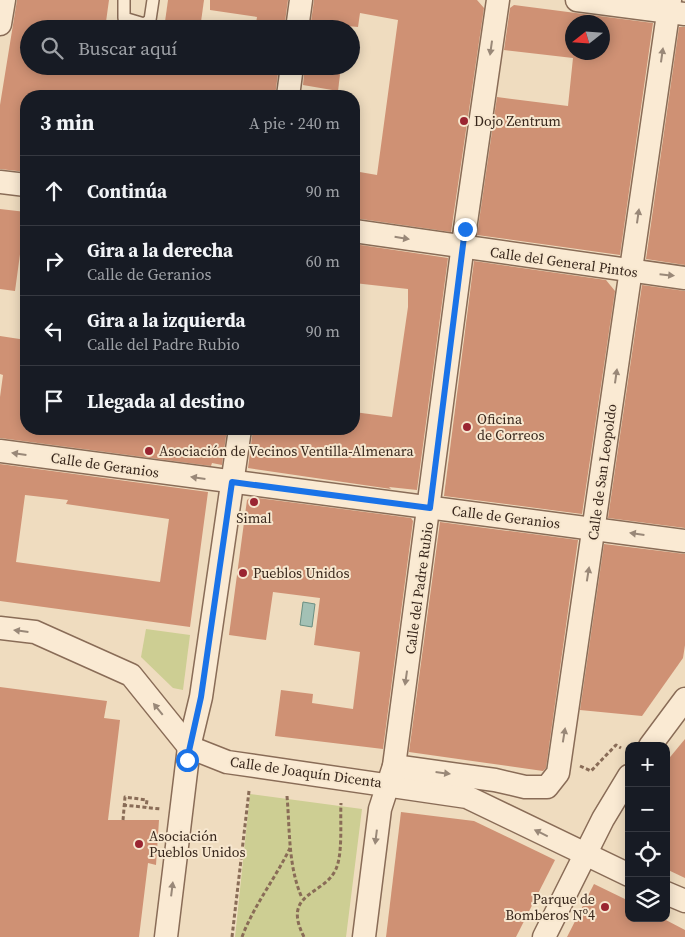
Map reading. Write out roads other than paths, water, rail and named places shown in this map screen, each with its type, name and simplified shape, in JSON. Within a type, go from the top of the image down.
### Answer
[{"type":"street","points":[[0,24],[4,0]]},
{"type":"street","points":[[298,20],[300,0]]},
{"type":"street","name":"Calle del Padre Rubio","points":[[364,937],[380,809],[391,775],[430,508],[463,248],[498,0]]},
{"type":"street","points":[[577,0],[674,8]]},
{"type":"street","name":"Calle de San Leopoldo","points":[[391,775],[495,780],[525,788],[547,787],[558,773],[595,529],[630,271],[674,8]]},
{"type":"street","points":[[289,90],[291,75]]},
{"type":"street","points":[[0,182],[20,184]]},
{"type":"street","name":"Calle del General Pintos","points":[[360,232],[685,278]]},
{"type":"street","points":[[166,937],[189,748],[201,697],[239,435]]},
{"type":"street","name":"Calle de Geranios","points":[[0,451],[685,541]]},
{"type":"street","points":[[0,628],[36,632],[131,675],[189,748]]},
{"type":"street","points":[[653,742],[685,699]]},
{"type":"street","name":"Calle de Joaquín Dicenta","points":[[189,748],[227,762],[391,775],[468,797],[625,873]]},
{"type":"street","points":[[544,937],[585,854],[625,783]]},
{"type":"street","points":[[670,895],[685,902]]},
{"type":"lane","points":[[124,0],[124,18],[131,20]]},
{"type":"lane","points":[[150,20],[153,0]]},
{"type":"place","name":"Dojo Zentrum","points":[[464,121]]},
{"type":"place","name":"Oficina de Correos","points":[[467,427]]},
{"type":"place","name":"Asociación de Vecinos Ventilla-Almenara","points":[[149,451]]},
{"type":"place","name":"Simal","points":[[254,502]]},
{"type":"place","name":"Pueblos Unidos","points":[[243,573]]},
{"type":"place","name":"Asociación Pueblos Unidos","points":[[139,844]]},
{"type":"place","name":"Parque de Bomberos Nº4","points":[[605,907]]}]
